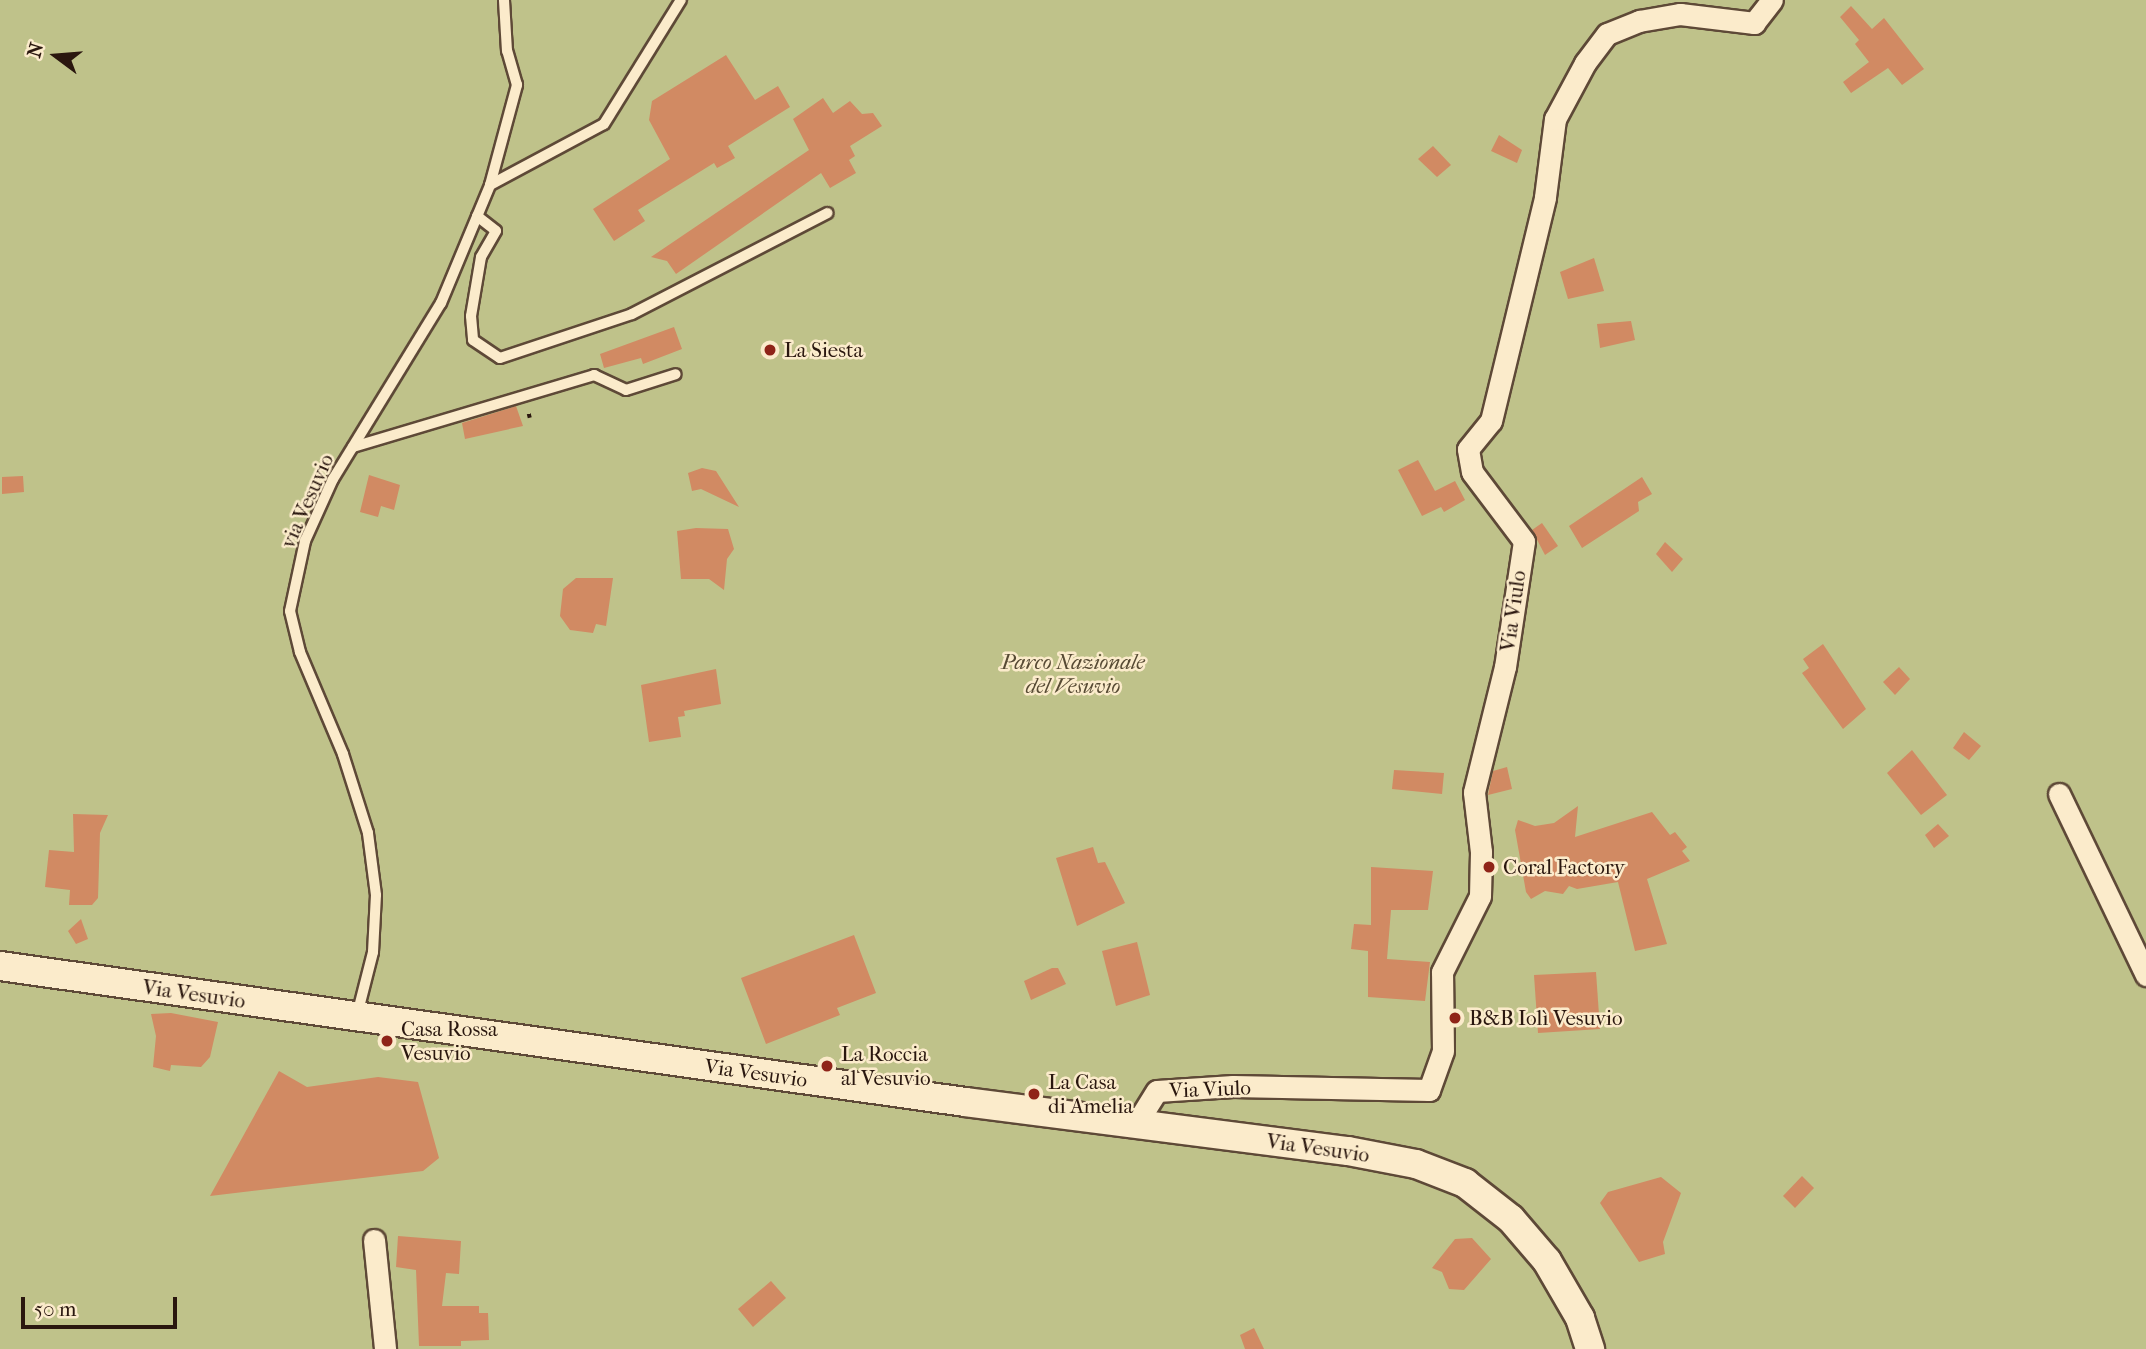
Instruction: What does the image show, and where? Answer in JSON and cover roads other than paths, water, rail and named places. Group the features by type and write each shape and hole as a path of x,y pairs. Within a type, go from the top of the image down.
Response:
{"street":[{"name":"Via Viulo","path":"1136,1124 1157,1091 1233,1086 1429,1090 1443,1051 1442,972 1480,896 1481,852 1474,792 1505,667 1524,541 1472,472 1468,449 1491,421 1545,197 1555,119 1585,63 1607,34 1639,21 1680,14 1754,23 1773,0"},
{"path":"2059,794 2146,975"},
{"name":"Via Vesuvio","path":"0,966 1136,1124 1348,1150 1416,1164 1465,1183 1511,1219 1547,1261 1580,1318 1590,1349"},
{"path":"374,1240 385,1349"}],"lane":[{"name":"via Vesuvio","path":"356,1017 373,952 376,895 368,833 343,754 300,653 290,611 305,541 353,447 441,303 490,185 517,85 507,51 505,0"},
{"path":"490,185 604,124 681,0"},
{"path":"477,216 496,231 481,257 471,316 473,340 500,358 632,314 828,213"},
{"path":"353,447 594,375 626,390 676,374"}],"place":[{"name":"La Siesta","path":"770,350"},
{"name":"Coral Factory","path":"1489,867"},
{"name":"B&B Iolì Vesuvio","path":"1455,1018"},
{"name":"Casa Rossa Vesuvio","path":"387,1041"},
{"name":"La Roccia al Vesuvio","path":"827,1066"},
{"name":"La Casa di Amelia","path":"1034,1094"}],"park label":[{"name":"Parco Nazionale del Vesuvio","path":"1073,674"}]}
